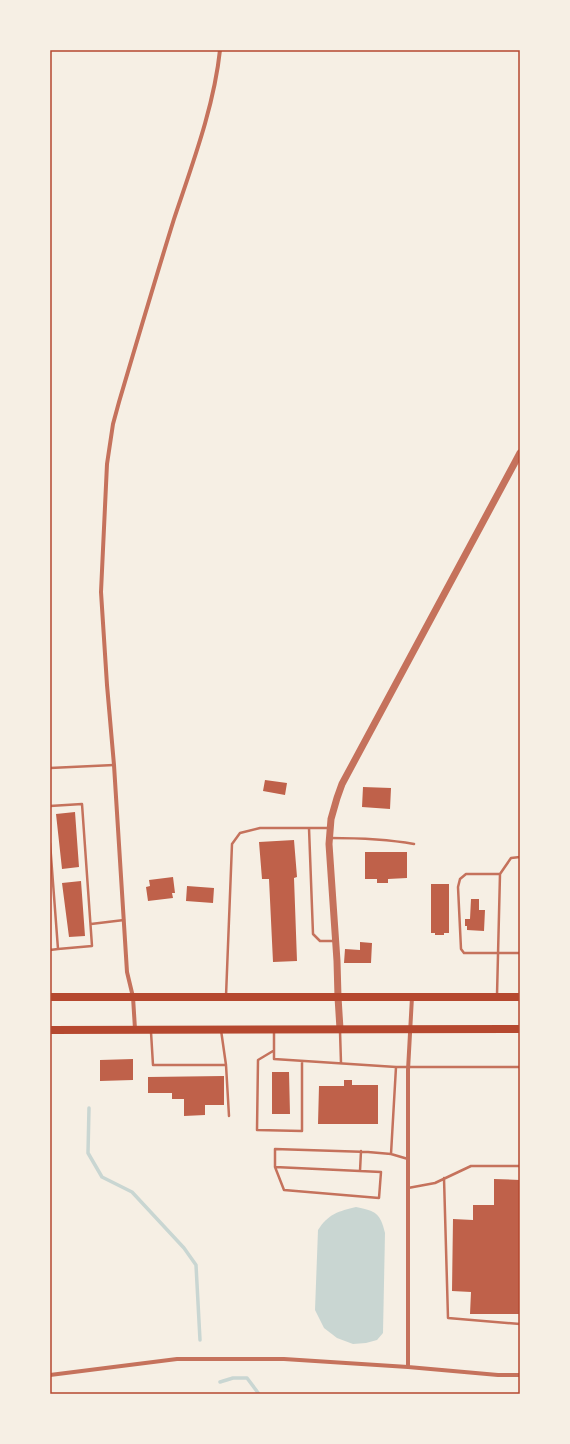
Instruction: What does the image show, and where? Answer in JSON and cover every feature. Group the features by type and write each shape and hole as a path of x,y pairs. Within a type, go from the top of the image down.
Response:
{"main road":[{"path":"50,997 520,997"},
{"path":"50,1030 520,1029"}],"street":[{"path":"135,1029 133,997 127,972 101,592 102,556 110,445 119,402 158,268 195,156 207,112 220,50"},
{"path":"340,1029 329,838 337,798 342,784 520,454"},
{"path":"408,1367 408,1067 412,997"},
{"path":"50,1375 189,1359 284,1360 408,1367 498,1375 520,1375"}],"lane":[{"path":"50,768 114,765"},
{"path":"50,806 82,804 92,946 50,950"},
{"path":"226,997 232,844 240,833 260,828 330,828"},
{"path":"310,828 314,934 320,941 336,941"},
{"path":"329,838 362,838 399,841 414,844"},
{"path":"50,843 58,949"},
{"path":"497,997 500,874 511,858 520,858"},
{"path":"500,874 466,874 460,879 458,887 461,949 464,953 520,953"},
{"path":"91,924 124,920"},
{"path":"151,1029 153,1066 226,1064"},
{"path":"221,1029 226,1064 230,1116"},
{"path":"274,1029 274,1059 396,1067 520,1067"},
{"path":"340,1029 341,1063"},
{"path":"274,1051 258,1060 257,1130 302,1131 302,1061"},
{"path":"391,1154 396,1067"},
{"path":"275,1167 381,1172 380,1198 284,1190 275,1167 275,1149 361,1151 391,1154 408,1159"},
{"path":"360,1171 361,1151"},
{"path":"408,1188 435,1183 471,1166 520,1166"},
{"path":"444,1178 448,1318 520,1324"}],"shaded area":[{"path":"356,1207 376,1214 381,1221 385,1233 383,1333 377,1340 353,1344 337,1338 324,1328 315,1310 318,1230 326,1220 334,1214"}],"building":[{"path":"265,780 287,783 285,795 263,791"},
{"path":"363,787 391,788 390,809 362,807"},
{"path":"75,812 79,867 62,869 56,814"},
{"path":"294,840 297,877 294,878 297,961 273,962 269,879 262,879 259,842"},
{"path":"365,852 407,852 407,878 388,879 388,883 377,883 377,879 365,879"},
{"path":"173,877 175,893 172,893 173,898 148,901 146,887 150,886 149,880"},
{"path":"81,881 85,936 69,937 62,883"},
{"path":"431,884 449,884 449,933 444,933 444,935 435,935 435,933 431,933"},
{"path":"187,886 214,888 213,903 186,901"},
{"path":"471,899 479,899 479,910 485,910 484,931 467,930 467,926 465,926 465,919 470,919"},
{"path":"360,942 372,943 371,963 344,963 345,949 360,950"},
{"path":"133,1059 133,1080 100,1081 100,1060"},
{"path":"272,1072 289,1072 290,1114 272,1114"},
{"path":"224,1076 224,1105 205,1105 205,1115 184,1116 184,1099 172,1099 172,1093 148,1093 148,1077"},
{"path":"344,1080 352,1080 352,1085 378,1085 378,1124 318,1124 319,1086 344,1086"},
{"path":"494,1179 520,1180 520,1314 470,1314 471,1292 452,1291 453,1219 473,1220 473,1205 494,1205"}],"waterway":[{"path":"89,1108 88,1153 102,1177 132,1192 184,1248 196,1265 200,1340"},
{"path":"220,1382 233,1378 247,1378 259,1394"}]}
